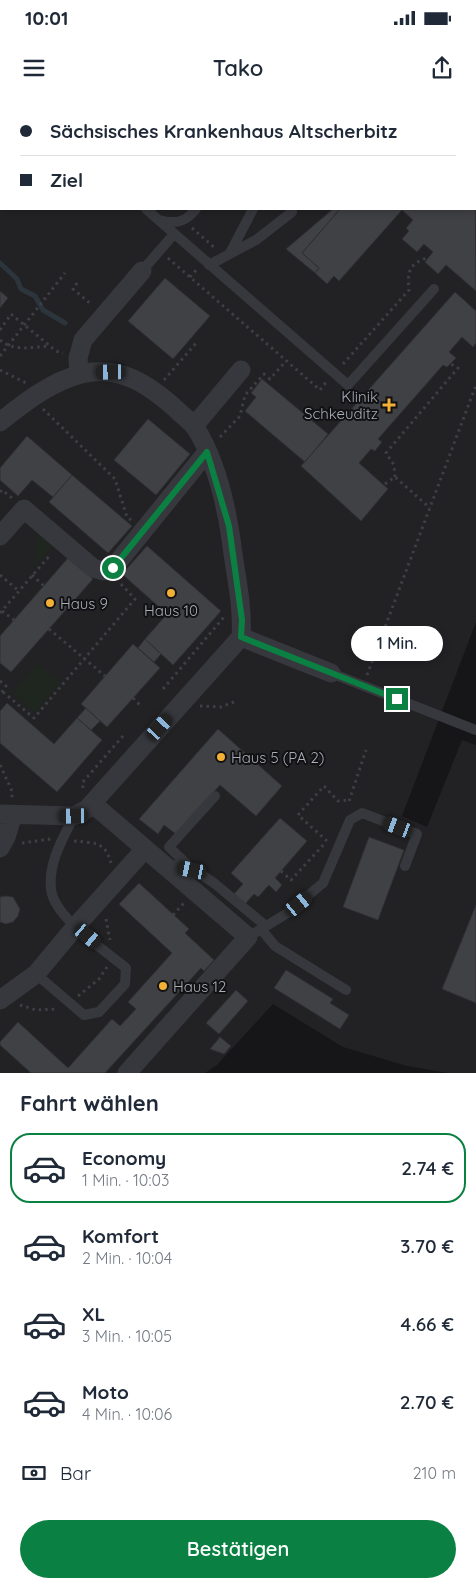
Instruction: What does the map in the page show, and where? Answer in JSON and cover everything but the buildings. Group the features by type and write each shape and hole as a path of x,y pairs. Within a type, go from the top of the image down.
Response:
{"street":[{"path":"80,374 78,358 82,340 142,271"},
{"path":"194,426 241,370"},
{"path":"0,422 37,394 80,374 111,372 132,376 156,390 194,426 207,452 229,526 241,607 241,637 93,804 74,816 6,814 6,837 9,847"},
{"path":"2,530 24,509 93,568 104,571 113,568 207,452"},
{"path":"241,637 331,673"},
{"path":"93,804 144,850 258,931 127,1073"},
{"path":"0,1000 36,974 144,850"}],"lane":[{"path":"147,210 348,385 434,289"},
{"path":"158,220 172,223 184,221 195,210"},
{"path":"230,254 252,210"},
{"path":"210,264 256,240 292,212"},
{"path":"142,271 174,234"},
{"path":"331,673 476,730"},
{"path":"215,796 169,847 192,870 214,883 258,931 275,946 346,990"},
{"path":"258,931 286,914 323,883 353,817 362,813 417,834 405,866"},
{"path":"36,974 84,1015 99,1012 125,984 126,968 58,909 51,889 54,860 74,816"},
{"path":"160,862 192,870"}],"path":[{"path":"0,356 65,273"},
{"path":"0,330 11,314 50,346 17,348 7,346 0,340"},
{"path":"156,390 196,342"},
{"path":"207,452 240,416 245,395 264,374 270,380 286,361"},
{"path":"430,508 395,477 394,465 386,453 458,368 451,364"},
{"path":"0,370 37,394 115,479 127,517 144,529"},
{"path":"363,686 476,386"},
{"path":"385,484 395,477"},
{"path":"14,620 1,612 61,542"},
{"path":"0,681 6,686 1,694 34,718 136,599 116,578 113,568"},
{"path":"0,575 19,591"},
{"path":"32,576 44,586"},
{"path":"163,689 227,613 241,607"},
{"path":"49,629 105,676"},
{"path":"133,698 141,706"},
{"path":"187,698 206,708 221,707 236,701"},
{"path":"281,871 291,880 344,822 353,817 349,800 366,750"},
{"path":"0,765 12,791 6,814"},
{"path":"327,841 298,815 324,786 338,801 349,800"},
{"path":"9,847 32,841 62,839 99,844 108,852 112,867 105,913 112,956 107,968 99,979"}],"shaded area":[{"path":"0,210 476,210 476,622 402,816 427,827 462,740 476,745 476,1073 448,1073 407,1066 343,1047 273,1004 217,1065 205,1073 0,1073"},
{"path":"39,529 55,543 33,569"},
{"path":"38,664 60,683 35,713 12,694"}],"waterway":[{"path":"0,263 17,279 21,289 35,296 43,310 65,323"}],"place":[{"name":"Klinik Schkeuditz","path":"389,405"},
{"name":"Haus 10","path":"171,593"},
{"name":"Haus 9","path":"50,603"},
{"name":"Haus 5 (PA 2)","path":"221,757"},
{"name":"Haus 12","path":"163,986"}],"route":[{"path":"113,568 207,452 229,526 242,620 241,637 397,699"}]}
